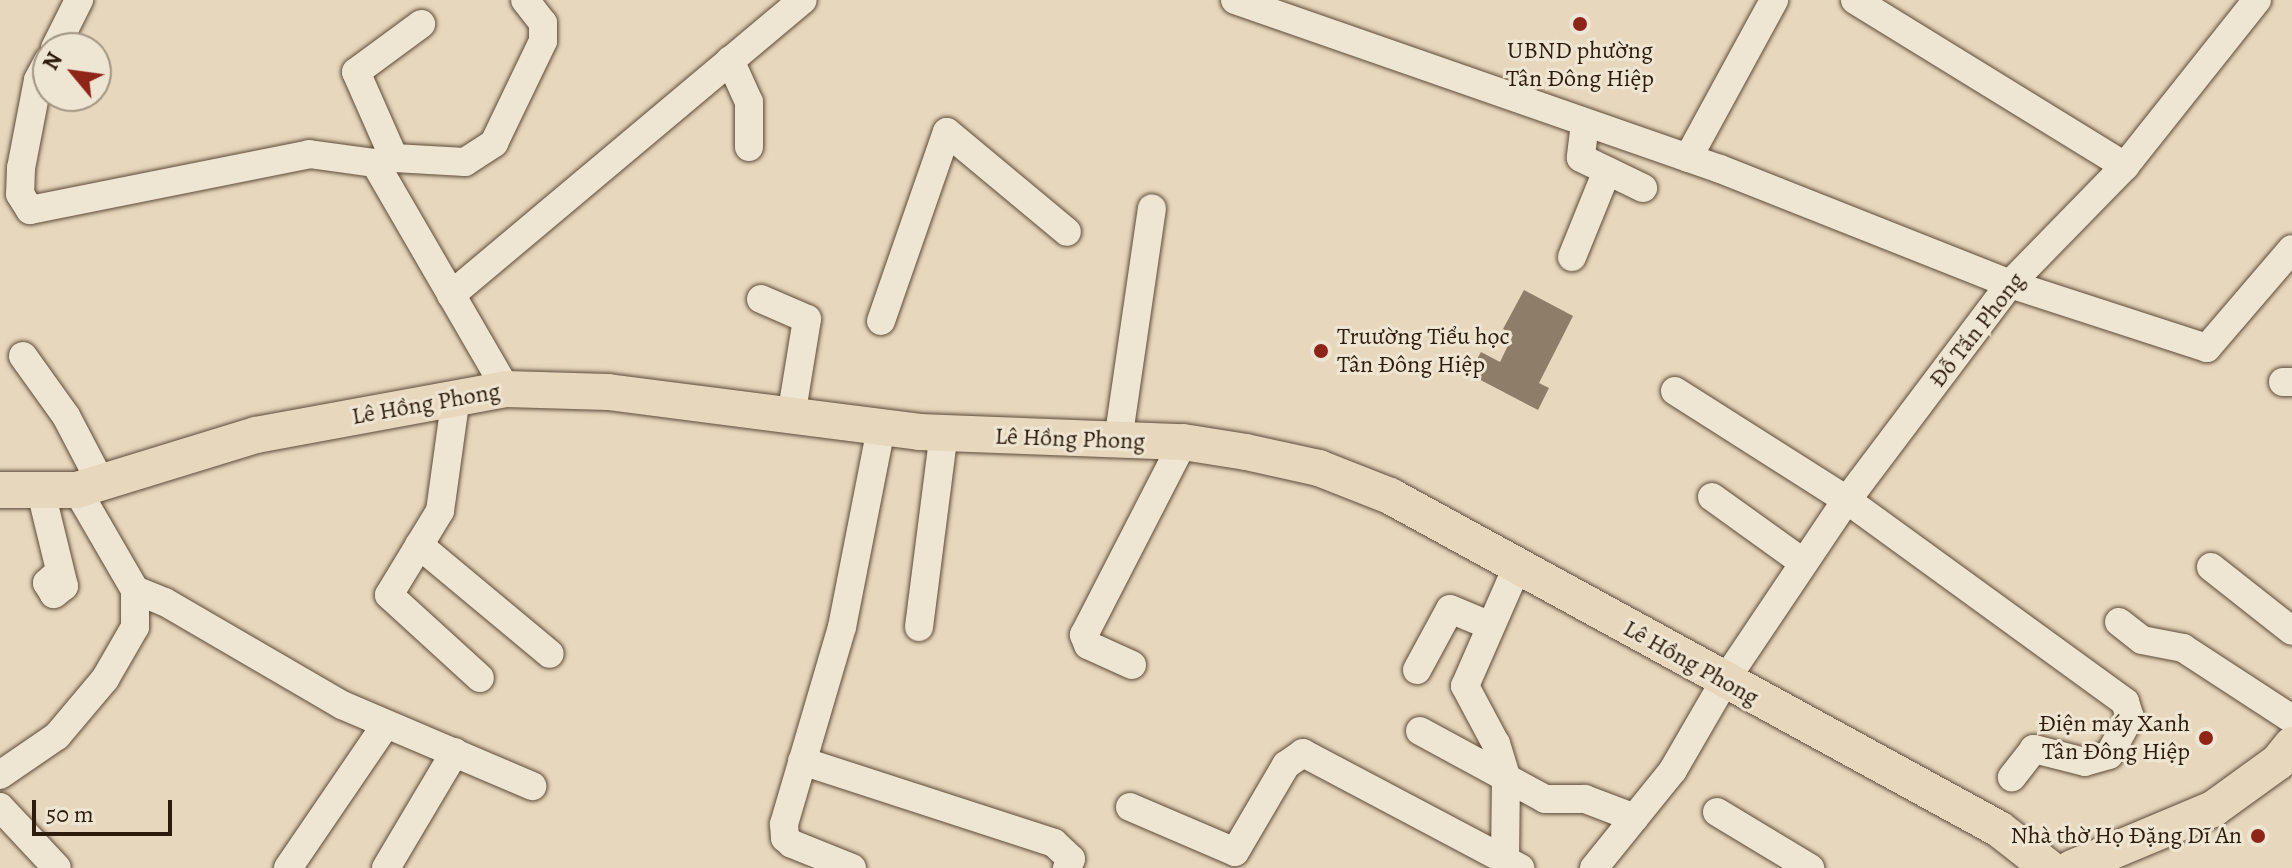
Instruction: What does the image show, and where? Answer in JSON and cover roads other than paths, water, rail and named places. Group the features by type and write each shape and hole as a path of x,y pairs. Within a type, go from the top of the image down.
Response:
{"main road":[{"name":"Lê Hồng Phong","path":"0,490 41,492 89,486 256,435 506,389 608,392 881,428 944,433 1183,442 1275,457 1351,480 1390,496 1724,682 1999,829 2049,868"},
{"path":"2072,868 2213,809 2287,758"}],"street":[{"path":"63,32 79,0"},
{"path":"32,111 21,168 20,194 30,210 309,154 385,161 465,162 494,143 543,41 543,23 525,0"},
{"path":"451,295 802,0"},
{"path":"1235,0 1688,158 2010,284 2207,348 2292,249"},
{"path":"1688,158 1774,0"},
{"path":"1855,0 2125,166"},
{"name":"Đỗ Tấn Phong","path":"1594,868 1673,770 1724,682 1847,500 2010,284 2125,166 2257,0"},
{"path":"421,24 356,72 385,161 451,295 506,389"},
{"path":"730,60 749,102 749,147"},
{"path":"1585,123 1579,154 1643,188"},
{"path":"881,321 947,132 1067,232"},
{"path":"1572,257 1607,171"},
{"path":"1118,441 1152,208"},
{"path":"761,299 807,319 791,417"},
{"path":"0,775 57,736 105,679 135,627 135,590 89,486 66,416 23,356"},
{"path":"1675,391 1847,500 2125,702 2130,717 2109,755 2085,762 2034,749 2012,777"},
{"path":"456,396 440,511 389,595 480,678"},
{"path":"852,868 785,838 802,761 842,627 881,428"},
{"path":"919,627 944,433"},
{"path":"1132,665 1088,645 1084,635 1183,442"},
{"path":"41,492 58,573"},
{"path":"1712,497 1804,563"},
{"path":"419,545 550,654"},
{"path":"1512,864 1506,776 1487,722 1466,695 1517,567"},
{"path":"2211,567 2292,631"},
{"path":"135,590 165,602 385,726 532,786"},
{"path":"1417,670 1450,609 1491,626"},
{"path":"2119,622 2142,640 2183,648 2292,719"},
{"path":"288,868 385,726"},
{"path":"1420,731 1545,799 1585,799 1635,818"},
{"path":"386,868 455,752"},
{"path":"1130,807 1235,852 1286,765 1303,753 1512,864"},
{"path":"802,761 1054,843 1071,859 1067,868"},
{"path":"0,807 57,868"},
{"path":"1717,812 1810,868"}],"place":[{"name":"UBND phường Tân Đông Hiệp","path":"1580,24"},
{"name":"Truường Tiểu học Tân Đông Hiệp","path":"1321,351"},
{"name":"Điện máy Xanh Tân Đông Hiệp","path":"2206,738"},
{"name":"Nhà thờ Họ Đặng Dĩ An","path":"2258,836"}]}
